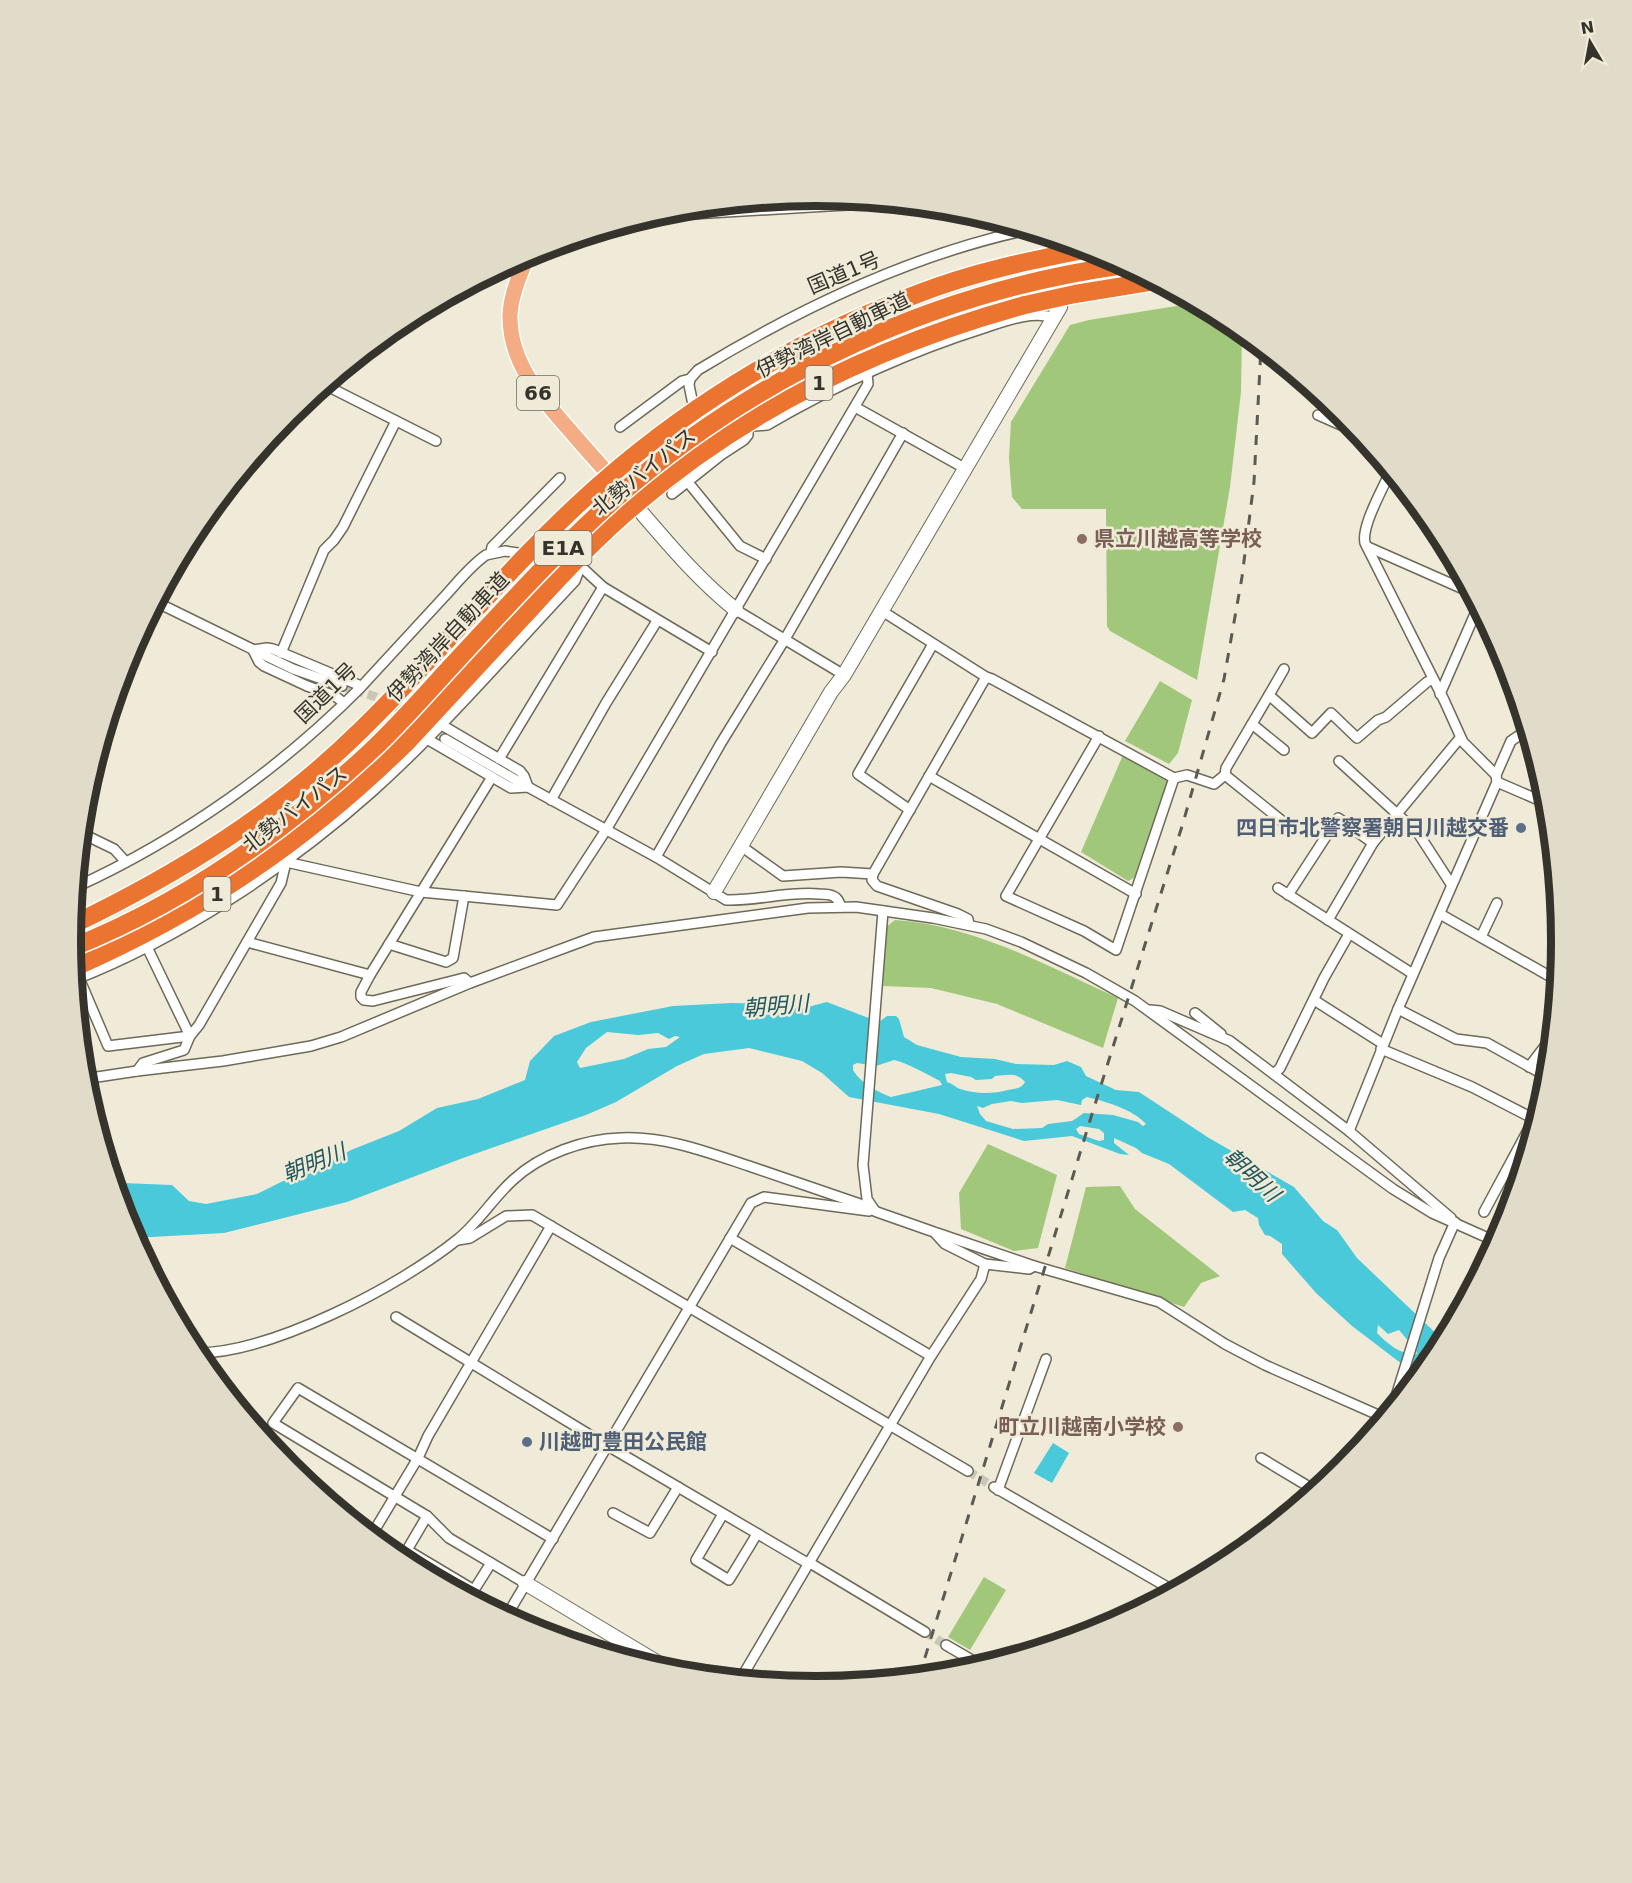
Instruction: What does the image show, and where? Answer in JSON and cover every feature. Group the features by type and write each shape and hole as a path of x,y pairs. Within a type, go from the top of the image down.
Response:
{"highway":[{"name":"伊勢湾岸自動車道","path":"82,920 190,863 269,809 313,774 404,688 513,570 589,495 652,441 704,405 756,371 811,341 874,311 922,292 982,273 1071,253"},
{"name":"伊勢湾岸自動車道","path":"81,943 161,906 200,883 273,832 325,791 371,750 580,532 642,477 714,423 767,390 823,360 876,335 932,313 1047,279 1110,268"},
{"name":"北勢バイパス","path":"82,971 238,881 314,826 410,740 635,505 703,452 746,431 782,402 881,354 935,332 1025,304 1143,283"}],"main road":[{"name":"66","path":"525,267 520,273 512,304 511,328 515,352 540,395 635,505"}],"street":[{"path":"733,212 823,206"},
{"name":"国道1号","path":"620,427 682,381 690,379 698,370 801,311 905,267 1012,234"},
{"path":"714,892 1058,312 1071,253"},
{"path":"746,431 767,425 867,373 954,337 998,323 1037,314 1058,312"},
{"path":"286,862 421,892 557,905 606,830 855,407 868,384 867,373"},
{"path":"690,379 690,392 703,452"},
{"path":"332,388 436,441"},
{"path":"855,407 966,469"},
{"path":"1318,415 1337,424"},
{"path":"281,653 324,550 343,527 396,421"},
{"path":"672,494 746,431 755,426 767,425"},
{"path":"656,857 903,433"},
{"name":"国道1号","path":"84,883 126,862 194,821 254,781 288,753 361,686 480,559 491,552 492,547 560,478"},
{"path":"1387,479 1364,538 1368,547 1460,738 1496,778 1537,799"},
{"path":"687,481 740,546 766,559"},
{"path":"635,505 712,591 736,610 844,675"},
{"path":"1368,547 1460,588"},
{"path":"491,552 505,551 581,559 603,587 712,652"},
{"path":"82,972 147,947 247,888 286,862 374,790 427,739 575,581 581,559"},
{"path":"499,759 603,587"},
{"path":"163,605 310,676 342,686"},
{"path":"882,611 986,677 1174,778 1187,775 1214,784 1225,775 1226,768 1284,669"},
{"path":"1440,694 1474,615"},
{"path":"551,800 606,703 657,621"},
{"path":"910,810 858,774 933,644"},
{"path":"253,650 267,648 361,686"},
{"path":"253,650 259,662 264,666 335,696 344,703"},
{"path":"969,925 968,919 958,914 877,886 872,880 873,874 986,677"},
{"path":"1269,695 1312,733 1330,713 1357,738 1433,679"},
{"path":"440,724 520,771 528,787"},
{"path":"1252,724 1284,750"},
{"path":"1349,1131 1511,741 1521,734"},
{"path":"1099,736 1006,896 1084,931 1116,950 1174,778"},
{"path":"1328,920 1374,843 1460,738"},
{"path":"427,739 511,788 528,787"},
{"path":"445,739 656,857 726,900 787,893 832,895 839,900 841,907"},
{"path":"1339,761 1418,833 1451,884"},
{"path":"1225,775 1287,825"},
{"path":"929,776 1136,894"},
{"path":"470,983 464,978 373,1000 364,1000 361,997 361,992 370,975 492,777"},
{"path":"1288,895 1338,818 1374,843"},
{"path":"89,837 114,849 126,862"},
{"path":"741,846 783,876 841,872 873,874"},
{"path":"137,1071 143,1063 184,1050 190,1036 199,1025 281,883 286,862"},
{"path":"1278,888 1413,974"},
{"path":"389,944 446,962 453,958 464,896"},
{"path":"1481,937 1497,903"},
{"path":"94,1078 223,1061 311,1046 341,1037 470,983 594,938 808,908 841,907 883,911 969,925 999,933 1054,957 1115,988 1393,1189 1432,1213 1488,1238"},
{"path":"877,1212 867,1199 864,1188 864,1142 883,911"},
{"path":"1440,914 1550,976"},
{"path":"1274,1074 1280,1068 1349,933"},
{"path":"247,942 370,975"},
{"path":"147,947 190,1036"},
{"path":"83,993 108,1046 190,1036"},
{"path":"1314,1000 1382,1047 1472,1087 1530,1117"},
{"path":"1398,1009 1455,1039 1487,1042 1539,1072"},
{"path":"1148,1010 1160,1011 1230,1041"},
{"path":"1195,1013 1349,1131 1455,1222"},
{"path":"1528,1066 1543,1048"},
{"path":"1484,1212 1525,1136"},
{"path":"206,1351 239,1347 276,1337 355,1304 396,1281 457,1240 513,1180 534,1163 569,1148 618,1138 648,1137 683,1145 860,1204 877,1212 1034,1266 1159,1302 1225,1344 1265,1365 1378,1415"},
{"path":"511,1610 751,1203 764,1197 877,1212"},
{"path":"457,1240 470,1238 506,1216 532,1215 968,1471"},
{"path":"1397,1391 1439,1258 1455,1222"},
{"path":"375,1530 551,1226"},
{"path":"934,1232 945,1244 984,1264 1029,1269 1034,1266"},
{"path":"730,1238 931,1356"},
{"path":"744,1673 931,1356 981,1279 984,1264"},
{"path":"396,1317 608,1446 925,1632"},
{"path":"1046,1359 996,1488 1167,1587"},
{"path":"553,1539 298,1388 273,1423 427,1516 449,1539 646,1656"},
{"path":"1261,1458 1309,1487"},
{"path":"613,1513 650,1533 678,1487"},
{"path":"723,1514 696,1560 729,1580 757,1534"},
{"path":"427,1516 407,1550 474,1590 491,1563"},
{"path":"946,1646 970,1659"}],"green space":[{"path":"1184,305 1242,343 1241,392 1230,487 1197,680 1110,631 1107,626 1106,509 1022,509 1012,497 1009,458 1011,422 1070,325"},
{"path":"1160,681 1192,700 1178,753 1169,764 1125,741"},
{"path":"1123,755 1166,779 1167,782 1134,878 1128,881 1081,852"},
{"path":"895,920 924,923 981,938 1118,998 1103,1048 997,1004 931,988 883,986 886,927"},
{"path":"988,1144 1057,1175 1038,1248 1014,1251 961,1229 959,1193"},
{"path":"1120,1186 1135,1209 1220,1276 1201,1283 1184,1307 1065,1268 1086,1187"},
{"path":"984,1577 1006,1590 970,1650 948,1637"}],"water":[{"name":"朝明川","path":"827,1002 879,1022 887,1016 896,1016 904,1037 917,1045 961,1057 995,1059 1016,1064 1054,1065 1067,1061 1081,1067 1086,1076 1116,1090 1139,1092 1209,1138 1294,1187 1323,1221 1337,1230 1357,1258 1437,1334 1412,1371 1352,1326 1316,1293 1282,1254 1282,1244 1265,1235 1258,1218 1245,1210 1233,1212 1169,1164 1114,1138 1114,1143 1129,1155 1120,1154 1072,1136 1024,1141 939,1114 849,1097 822,1073 802,1061 749,1048 704,1054 677,1066 616,1102 586,1115 347,1202 224,1233 144,1237 122,1182 172,1185 189,1201 206,1204 257,1194 305,1170 321,1166 351,1150 399,1131 437,1108 478,1099 525,1080 530,1061 554,1036 591,1022 673,1006 731,1003 775,1004 800,1009","holes":["607,1032 638,1035 658,1033 669,1039 675,1036 680,1037 666,1047 648,1049 624,1059 580,1068 577,1062 586,1048","894,1060 940,1081 942,1085 891,1097 865,1083 853,1070 853,1065 857,1063 876,1066","951,1073 976,1080 1012,1075 1025,1082 1018,1088 996,1092 972,1092 947,1082 945,1074","1087,1097 1119,1107 1134,1114 1146,1124 1143,1126 1138,1122 1113,1115 1084,1113 1072,1121 1048,1124 1042,1128 1013,1129 986,1121 977,1106 983,1108 1011,1101 1022,1103 1057,1100 1081,1105 1082,1100","1080,1126 1099,1129 1104,1133 1104,1140 1099,1141 1079,1134 1076,1129","1378,1325 1388,1334 1399,1330 1417,1354 1400,1351 1377,1333"]},
{"path":"1053,1443 1069,1453 1052,1483 1034,1473"}],"tunnel":[{"path":"342,686 376,697 408,714"},
{"path":"968,1471 994,1487"},
{"path":"925,1632 946,1645"}],"railway":[{"path":"922,1668 1183,823 1224,679 1242,577 1254,482 1261,356"}],"place":[{"name":"県立川越高等学校","path":"1082,539"},
{"name":"四日市北警察署朝日川越交番","path":"1521,828"},
{"name":"町立川越南小学校","path":"1178,1427"},
{"name":"川越町豊田公民館","path":"527,1442"}]}
